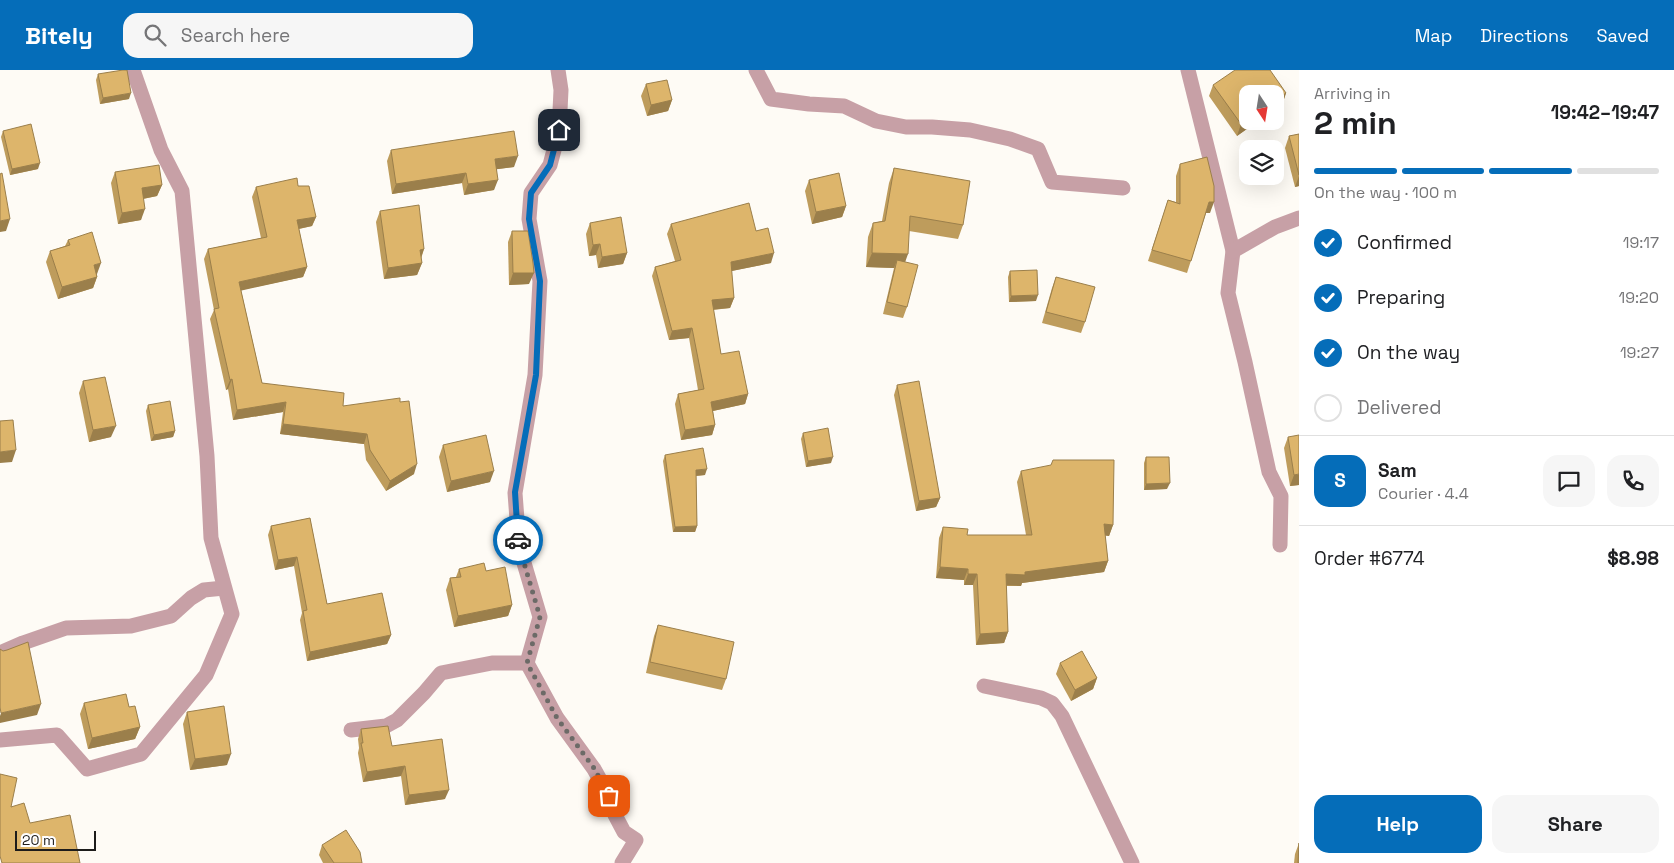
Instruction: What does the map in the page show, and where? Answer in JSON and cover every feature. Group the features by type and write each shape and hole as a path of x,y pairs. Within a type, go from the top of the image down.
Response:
{"street":[{"path":"0,740 57,736 87,769 141,754 206,675 232,614 211,538 207,456 182,191 161,150 133,70"},
{"path":"558,70 561,90 559,130 550,165 531,193 529,219 540,281 536,365 515,492 519,546 540,617 527,663 557,718 594,768 609,796 615,815 624,832 636,840 622,863"},
{"path":"756,70 771,99 844,106 876,121 906,127 970,130 1010,139 1038,149 1052,182 1123,188"},
{"path":"1188,70 1233,251 1228,293 1269,472 1281,496 1280,545"},
{"path":"1233,251 1275,227 1299,218"},
{"path":"0,653 66,628 131,626 171,616 191,598 204,590 224,588"},
{"path":"351,730 386,726 397,720 441,673 492,663 527,663"},
{"path":"984,686 1041,698 1052,703 1062,716 1132,863"}],"building":[{"path":"127,70 131,93 103,98 98,74"},
{"path":"1235,70 1270,70 1280,85 1239,85 1239,121 1213,85"},
{"path":"667,80 672,100 651,105 646,84"},
{"path":"31,124 40,163 12,169 3,131"},
{"path":"514,131 518,156 495,159 498,180 468,184 466,173 396,184 391,150"},
{"path":"1299,134 1299,175 1289,136"},
{"path":"1207,157 1214,186 1214,202 1209,202 1191,261 1152,250 1168,200 1180,204 1180,164"},
{"path":"159,165 162,185 142,188 145,209 122,213 115,172"},
{"path":"894,168 970,181 963,225 910,216 908,254 872,253 873,223 885,221"},
{"path":"2,173 10,219 0,221 0,174"},
{"path":"839,173 846,206 816,212 809,180"},
{"path":"297,178 298,186 309,186 316,217 297,220 307,267 239,282 262,383 344,393 343,406 400,398 400,402 409,401 417,464 390,481 370,450 367,434 283,424 286,402 237,410 232,379 230,380 214,309 219,308 208,249 267,237 256,187"},
{"path":"749,203 756,231 768,228 774,253 731,262 734,298 712,300 721,354 739,351 748,394 711,402 715,425 685,430 678,394 704,389 692,328 672,331 655,267 681,260 671,224"},
{"path":"419,205 424,249 420,250 422,263 388,268 380,211"},
{"path":"621,217 627,253 602,257 600,244 593,245 590,223"},
{"path":"512,231 528,231 534,273 513,273"},
{"path":"92,232 101,263 94,265 97,277 62,287 50,251 70,245 68,240"},
{"path":"897,260 918,265 907,307 887,302"},
{"path":"1037,270 1038,295 1011,296 1010,271"},
{"path":"1056,277 1095,287 1085,322 1046,312"},
{"path":"105,377 116,426 93,430 83,381"},
{"path":"919,381 940,498 919,501 897,385"},
{"path":"170,401 175,431 154,435 148,405"},
{"path":"13,420 16,450 0,452 0,421"},
{"path":"828,428 833,457 808,461 803,433"},
{"path":"486,435 494,471 451,481 443,445"},
{"path":"1299,435 1299,474 1294,475 1288,437"},
{"path":"703,448 707,469 696,470 697,526 675,527 665,455"},
{"path":"1146,457 1169,457 1170,483 1146,484"},
{"path":"1053,460 1114,460 1113,525 1104,524 1108,561 1025,572 1025,575 1006,574 1008,632 980,634 977,574 968,574 968,569 940,567 943,527 968,529 967,535 1032,535 1021,471 1051,465"},
{"path":"310,518 327,604 382,593 391,635 310,652 303,611 307,610 297,557 278,560 271,526"},
{"path":"484,563 486,571 505,567 512,605 458,616 450,578 461,577 459,569"},
{"path":"658,625 734,642 726,679 650,662"},
{"path":"28,642 41,704 1,713 0,649 3,651 7,650"},
{"path":"1082,651 1097,678 1075,690 1060,663"},
{"path":"126,694 129,707 135,706 140,727 92,738 84,703"},
{"path":"224,706 231,754 195,759 187,712"},
{"path":"388,726 392,746 442,739 449,790 409,795 405,766 367,772 361,743 363,743 361,729"},
{"path":"0,774 17,778 11,807 24,803 30,823 70,815 80,863 2,863 0,856"},
{"path":"346,830 360,852 362,863 334,863 322,845"}],"way so far":[{"path":"518,540 540,617 527,663 557,718 594,768 609,796"}],"route":[{"path":"518,540 515,492 536,375 540,281 529,219 531,193 550,165 559,130"}]}
